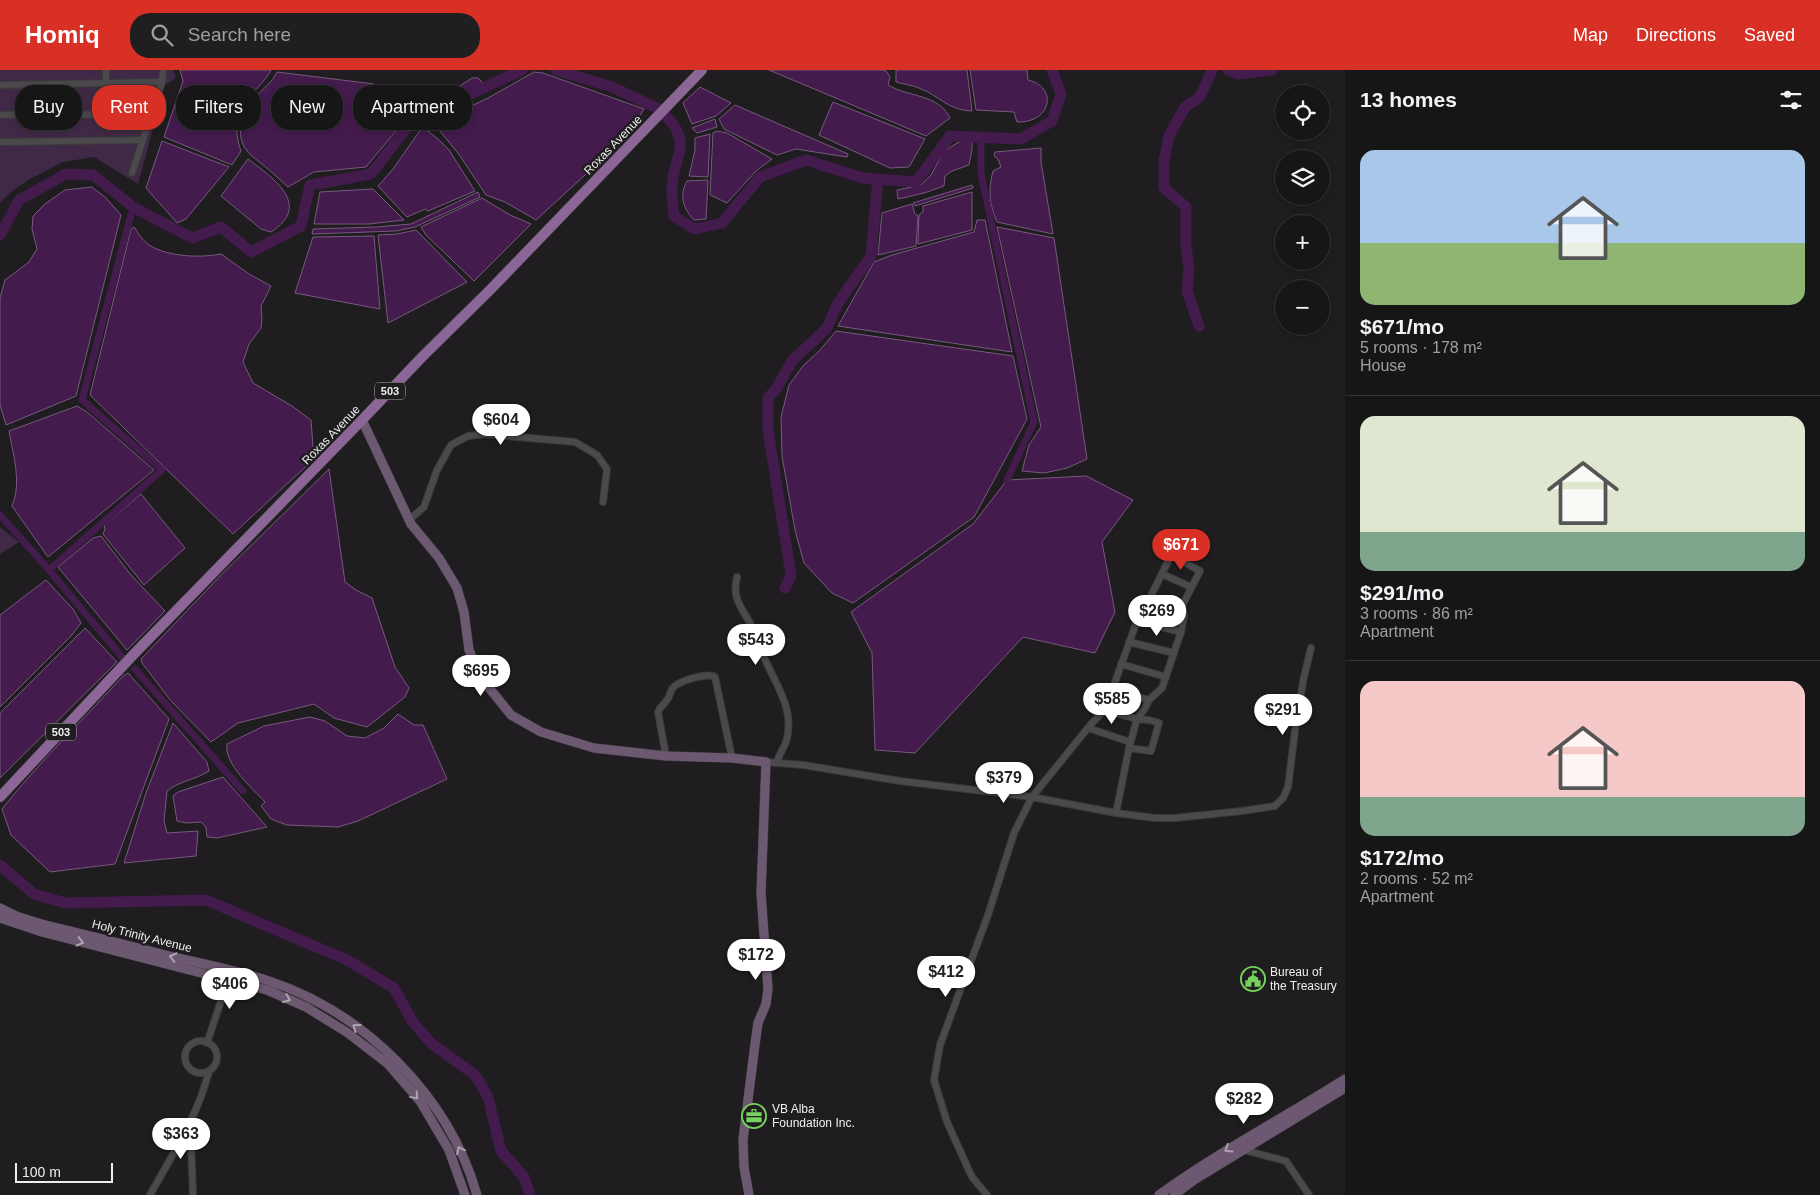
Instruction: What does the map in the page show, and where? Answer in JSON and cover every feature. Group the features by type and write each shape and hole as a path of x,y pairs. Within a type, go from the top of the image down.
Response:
{"main road":[{"name":"Roxas Avenue","path":"0,796 134,654 422,356 490,290 702,70"},
{"path":"362,420 409,520 449,572 462,601 469,650 474,662 482,679 511,716 541,732 594,748 666,756 732,758 771,762 761,893 768,990 756,1037 743,1140 744,1167 750,1195"},
{"name":"Holy Trinity Avenue","path":"0,908 16,916 44,925 230,976 306,1007 348,1032 388,1064 420,1101 449,1150 465,1195"},
{"name":"Holy Trinity Avenue","path":"0,918 42,932 230,976 269,981 312,1000 354,1025 394,1057 429,1097 453,1138 472,1176 478,1195"},
{"path":"1160,1195 1228,1150 1345,1079"},
{"path":"1174,1195 1194,1180 1345,1088"}],"street":[{"path":"106,70 106,83"},
{"path":"161,85 163,70"},
{"path":"0,85 162,82"},
{"path":"0,115 92,114"},
{"path":"132,173 146,130"},
{"path":"0,142 143,140"},
{"path":"409,520 424,507 437,470 451,445 468,436 484,434 575,442 598,454 607,470 603,502"},
{"path":"987,1195 972,1177 947,1122 934,1080 940,1045 988,915 1014,833 1032,797 1105,710 1142,607 1150,598 1171,555 1200,570 1182,606 1184,616 1181,632 1162,688 1149,700 1137,719 1129,745 1116,813"},
{"path":"1162,574 1191,587"},
{"path":"737,577 735,596 752,628 762,655 786,704 787,733 785,742 771,762 803,765 900,782 1032,797 1116,813 1155,818 1175,818 1275,806 1283,798 1288,787 1296,722 1311,648"},
{"path":"1150,598 1182,606"},
{"path":"1138,621 1181,632"},
{"path":"1129,642 1174,653"},
{"path":"1121,664 1166,677"},
{"path":"666,756 658,712 660,708 668,699 671,689 686,681 708,674 715,677 732,758"},
{"path":"1113,690 1149,700"},
{"path":"1088,728 1129,745 1151,751 1159,723 1105,710"},
{"path":"207,1043 230,976"},
{"path":"150,1195 189,1124 205,1090 209,1071 216,1063 217,1055 212,1046 207,1043 196,1042 190,1045 186,1050 185,1061 192,1071 198,1073 209,1071"},
{"path":"189,1124 192,1143 193,1195"},
{"path":"1244,1150 1286,1161 1309,1195"}],"shaded area":[{"path":"0,70 173,70 176,78 165,85 92,85 92,130 153,130 138,184 94,157 63,162 30,179 11,192 0,203"},
{"path":"180,70 271,70 260,85 182,85 183,81"},
{"path":"769,70 883,70 890,77 888,85 931,100 945,110 950,118 926,136"},
{"path":"896,70 967,70 972,111 956,108 919,88 896,82"},
{"path":"970,70 1027,70 1028,80 1038,84 1044,90 1047,97 1044,111 1038,117 1029,121 1017,122 1014,112 976,110"},
{"path":"277,72 374,84 353,85 353,130 397,130 366,167 314,172 288,187 248,153 242,142 241,130 261,130 261,92"},
{"path":"534,72 543,73 644,109 639,117 585,175 536,220 505,202 486,195 458,153 439,130 472,130 472,106"},
{"path":"472,78 478,78 483,83 472,88 472,85 461,85"},
{"path":"700,87 731,103 716,116 692,124 683,103"},
{"path":"176,102 176,130 237,130 241,151 232,165 164,137"},
{"path":"833,102 925,139 909,167 890,168 819,135"},
{"path":"735,105 848,154 847,157 796,149 777,155 724,129 719,119"},
{"path":"715,119 717,127 697,133 692,128"},
{"path":"427,130 449,150 475,191 428,211 425,209 407,217 378,186 393,169 419,132"},
{"path":"717,131 727,133 772,159 756,171 727,203 710,195 713,133"},
{"path":"710,134 708,177 689,176 695,150 695,138"},
{"path":"972,140 969,165 952,171 945,176 944,186 898,199 897,190 921,185 931,175 944,151 959,142"},
{"path":"162,141 229,167 186,219 177,223 146,188"},
{"path":"1041,148 1041,162 1053,234 997,222 991,203 990,185 993,171 1001,167 998,159 994,156 995,152"},
{"path":"248,159 277,183 289,202 289,212 283,222 271,232 261,229 221,196"},
{"path":"708,180 706,219 694,220 683,202 683,191 687,181"},
{"path":"972,185 973,188 915,206 913,203"},
{"path":"92,187 106,198 121,215 76,396 6,425 0,405 0,298 5,280 29,262 37,249 32,229 33,216 45,204 65,190"},
{"path":"373,189 404,220 369,224 314,224 320,192"},
{"path":"478,192 480,197 415,227 396,231 312,234 313,229 411,224"},
{"path":"972,192 972,230 918,244 919,215 923,212 923,206"},
{"path":"482,198 510,215 531,224 474,281 426,235 421,227"},
{"path":"912,204 915,214 918,216 916,246 878,255 882,213"},
{"path":"977,220 985,220 1012,352 838,326 874,262 892,255 974,232"},
{"path":"134,227 149,245 157,249 184,256 221,254 249,274 271,286 261,306 261,328 249,344 243,362 253,383 292,406 311,420 314,459 233,534 90,395 131,229"},
{"path":"997,227 1054,238 1087,459 1067,468 1044,473 1022,471 1029,445 1041,427"},
{"path":"416,230 467,282 388,323 378,235"},
{"path":"374,236 380,309 295,293 313,237"},
{"path":"836,331 1013,356 1027,419 974,517 853,603 832,593 804,563 795,530 782,456 781,417 789,385 803,366"},
{"path":"77,406 87,412 154,470 48,557 12,506 15,497 16,478 9,431"},
{"path":"329,469 345,582 372,598 395,667 409,688 405,697 367,727 334,718 314,704 238,723 211,742 171,701 142,663 141,659 222,574"},
{"path":"1086,476 1133,500 1102,542 1115,612 1095,653 1023,637 915,753 875,750 872,653 851,612 973,524 1007,480"},
{"path":"141,494 185,548 144,585 103,534 104,525"},
{"path":"0,527 19,542 0,554"},
{"path":"101,536 131,575 165,611 127,650 58,567 93,538"},
{"path":"46,580 73,609 81,623 71,636 0,707 0,615"},
{"path":"85,628 117,662 0,778 0,713"},
{"path":"128,673 169,719 115,864 50,872 11,835 2,809 46,758 123,676"},
{"path":"398,714 414,725 423,725 447,779 358,821 338,827 287,825 271,819 261,806 265,802 246,783 234,767 227,752 227,744 264,726 310,717 325,721 347,736 365,738 384,728"},
{"path":"173,723 207,762 209,771 167,791 164,821 167,833 198,831 196,856 124,863 146,793"},
{"path":"223,777 267,827 217,838 207,837 206,827 201,822 186,823 177,821 173,796 178,792"}],"waterway":[{"path":"0,235 19,200 66,174 93,175 133,207 192,238 221,227 251,252 301,226 310,185 371,174 411,122 522,70"},
{"path":"556,70 612,87 659,109"},
{"path":"665,115 674,125 680,142 672,188 674,216 695,229 722,223 760,177 806,160 863,178 916,182 950,136 1021,139 1052,121 1061,94 1052,70"},
{"path":"1199,326 1187,291 1189,269 1186,245 1186,207 1164,188 1164,160 1169,136 1185,107 1200,97 1212,70"},
{"path":"1228,70 1237,74 1272,70"},
{"path":"981,137 981,174 1034,422 1007,480"},
{"path":"785,588 791,575 768,430 768,398 776,389 792,361 827,328 838,303 871,256 878,179"},
{"path":"49,570 162,470 82,400 133,207"},
{"path":"0,515 122,657"},
{"path":"135,669 243,791"},
{"path":"0,865 34,894 65,903 206,900 347,960 394,988 412,1021 431,1043 475,1075 488,1097 501,1151 524,1177 530,1195"}],"place":[{"name":"Bureau of the Treasury","path":"1253,979"},
{"name":"VB Alba Foundation Inc.","path":"754,1116"}]}
